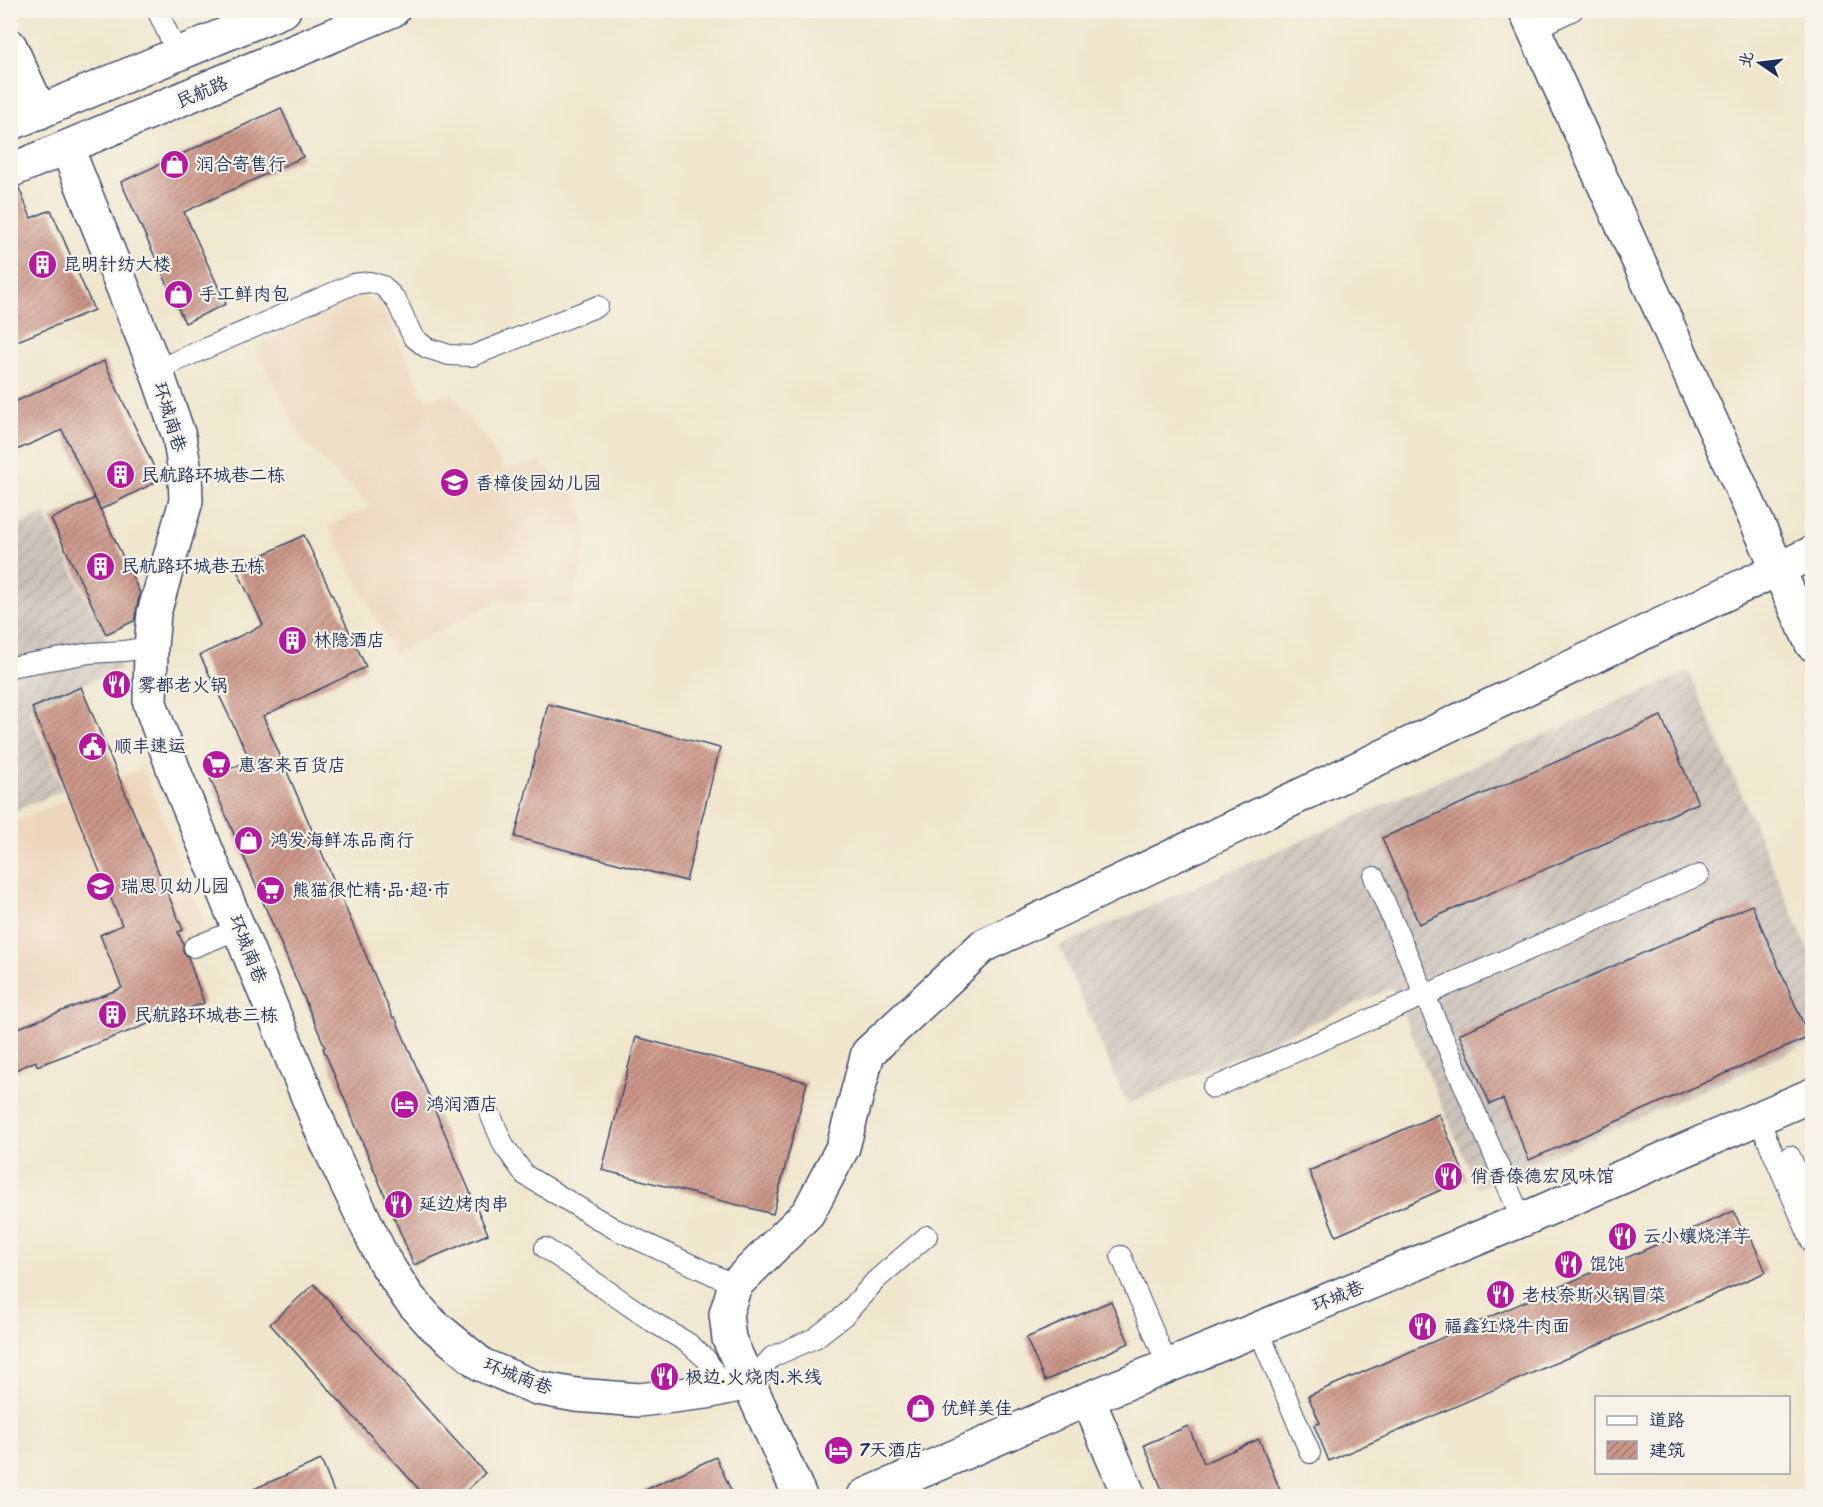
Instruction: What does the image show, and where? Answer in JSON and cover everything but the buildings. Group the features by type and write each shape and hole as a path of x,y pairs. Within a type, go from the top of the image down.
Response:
{"street":[{"path":"10,124 284,10"},
{"name":"民航路","path":"10,171 393,10"},
{"path":"1529,20 1812,644"},
{"path":"10,46 40,112"},
{"name":"环城南巷","path":"67,148 156,370 179,436 185,471 186,501 154,614 150,703 174,771 324,1136 383,1259 408,1297 432,1324 482,1365 537,1388 576,1395 639,1400 736,1385"},
{"path":"800,1497 736,1385 726,1314 735,1285 808,1213 843,1147 868,1053 983,946 1812,553"},
{"name":"环城巷","path":"864,1497 1168,1366 1522,1220 1812,1095"},
{"path":"1088,1400 1129,1497"}],"lane":[{"path":"157,10 178,55"},
{"path":"1529,20 1573,10"},
{"path":"156,370 353,284 370,282 383,286 396,300 413,337 428,348 449,355 472,356 598,306"},
{"path":"10,667 90,652 151,647"},
{"path":"1213,1088 1699,875"},
{"path":"1374,877 1522,1220"},
{"path":"194,947 239,929"},
{"path":"491,1116 504,1146 525,1175 613,1228 735,1285"},
{"path":"1764,1116 1812,1207"},
{"path":"1764,1116 1812,1243"},
{"path":"545,1248 687,1343 736,1385 772,1358 815,1338 846,1314 876,1280 927,1236"},
{"path":"1120,1256 1168,1366"},
{"path":"1258,1329 1310,1453"}],"shaded area":[{"name":"香樟俊园幼儿园","path":"356,295 379,301 426,400 452,393 505,469 540,462 577,497 588,536 572,606 543,605 501,599 394,653 328,526 370,507 302,440 256,346"},
{"path":"45,514 121,669 28,708 63,790 11,813 10,530"},
{"path":"1689,672 1812,959 1812,1042 1477,1188 1392,988 1127,1104 1059,946"},
{"name":"瑞思贝幼儿园","path":"142,768 215,949 22,1026 37,1063 11,1075 11,823"}],"place":[{"name":"润合寄售行","path":"175,164"},
{"name":"昆明针纺大楼","path":"42,264"},
{"name":"手工鲜肉包","path":"178,294"},
{"name":"民航路环城巷二栋","path":"120,475"},
{"name":"香樟俊园幼儿园","path":"454,483"},
{"name":"民航路环城巷五栋","path":"100,566"},
{"name":"林隐酒店","path":"292,640"},
{"name":"雾都老火锅","path":"117,685"},
{"name":"顺丰速运","path":"93,746"},
{"name":"惠客来百货店","path":"217,765"},
{"name":"鸿发海鲜冻品商行","path":"249,840"},
{"name":"瑞思贝幼儿园","path":"100,886"},
{"name":"熊猫很忙精·品·超·市","path":"271,890"},
{"name":"民航路环城巷三栋","path":"113,1015"},
{"name":"鸿润酒店","path":"405,1104"},
{"name":"俏香傣德宏风味馆","path":"1449,1176"},
{"name":"延边烤肉串","path":"398,1204"},
{"name":"云小孃烧洋芋","path":"1622,1236"},
{"name":"馄饨","path":"1568,1264"},
{"name":"老枝奈斯火锅冒菜","path":"1501,1295"},
{"name":"福鑫红烧牛肉面","path":"1423,1326"},
{"name":"极边.火烧肉.米线","path":"664,1377"},
{"name":"优鲜美佳","path":"920,1408"},
{"name":"7天酒店","path":"838,1450"}]}
